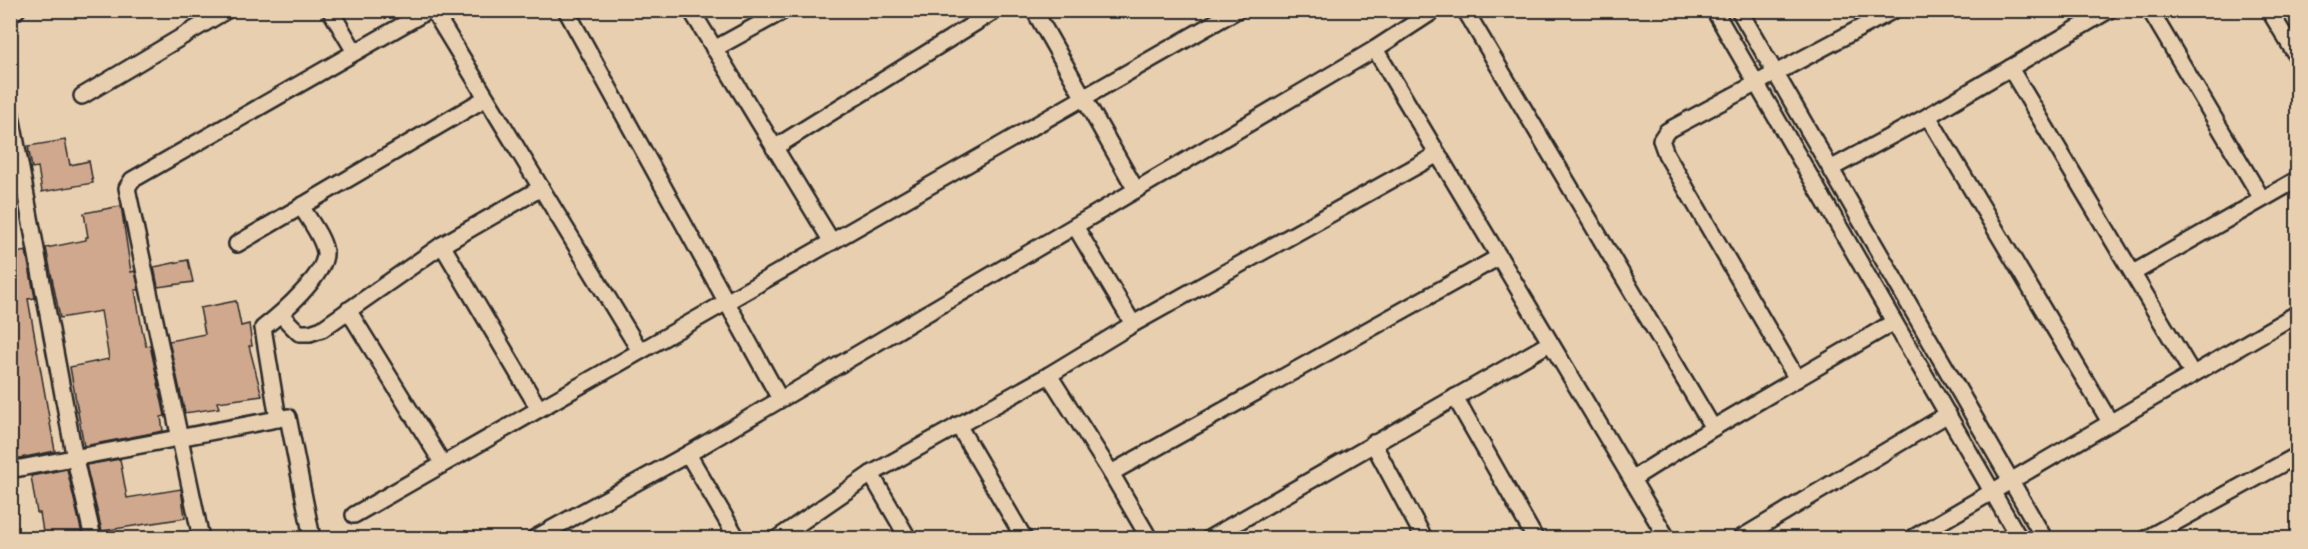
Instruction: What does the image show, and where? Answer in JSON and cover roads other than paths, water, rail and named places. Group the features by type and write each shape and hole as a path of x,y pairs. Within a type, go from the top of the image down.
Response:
{"street":[{"path":"10,15 17,10"},
{"path":"82,96 227,10"},
{"path":"330,10 355,52"},
{"path":"201,538 126,188 132,180 431,10 640,351"},
{"path":"566,10 780,399"},
{"path":"691,10 832,242"},
{"path":"714,49 784,10"},
{"path":"774,148 996,10"},
{"path":"1034,10 1136,190"},
{"path":"354,515 1237,10"},
{"path":"536,538 688,453 1075,226 1375,49 1435,10"},
{"path":"1465,10 1713,428"},
{"path":"1714,10 2019,538"},
{"path":"1739,10 2044,538"},
{"path":"1832,168 1928,117 2109,10"},
{"path":"2150,10 2262,199"},
{"path":"2269,10 2298,58"},
{"path":"1797,379 1666,154 1661,140 1667,131 1891,11"},
{"path":"1375,49 1667,538"},
{"path":"2010,68 2192,374"},
{"path":"237,244 486,98"},
{"path":"10,110 75,459 93,538"},
{"path":"1928,117 2110,422"},
{"path":"782,538 871,474 1049,375 1133,324 1438,154"},
{"path":"2133,273 2298,179"},
{"path":"281,315 299,333 310,333 322,329 442,245 541,188"},
{"path":"278,419 263,328 281,315 322,267 326,256 324,244 301,206"},
{"path":"1075,226 1133,324"},
{"path":"442,245 539,409"},
{"path":"1112,473 1499,257"},
{"path":"348,310 443,464"},
{"path":"1913,538 2011,483 2110,422 2298,313"},
{"path":"1632,479 1713,428 1894,322"},
{"path":"1210,538 1550,343"},
{"path":"1049,375 1112,473 1149,538"},
{"path":"1455,397 1535,538"},
{"path":"1741,538 1948,414"},
{"path":"10,470 288,417 312,538"},
{"path":"958,425 1024,538"},
{"path":"1373,443 1424,538"},
{"path":"688,453 737,538"},
{"path":"2147,538 2298,455"},
{"path":"871,474 908,538"}]}
